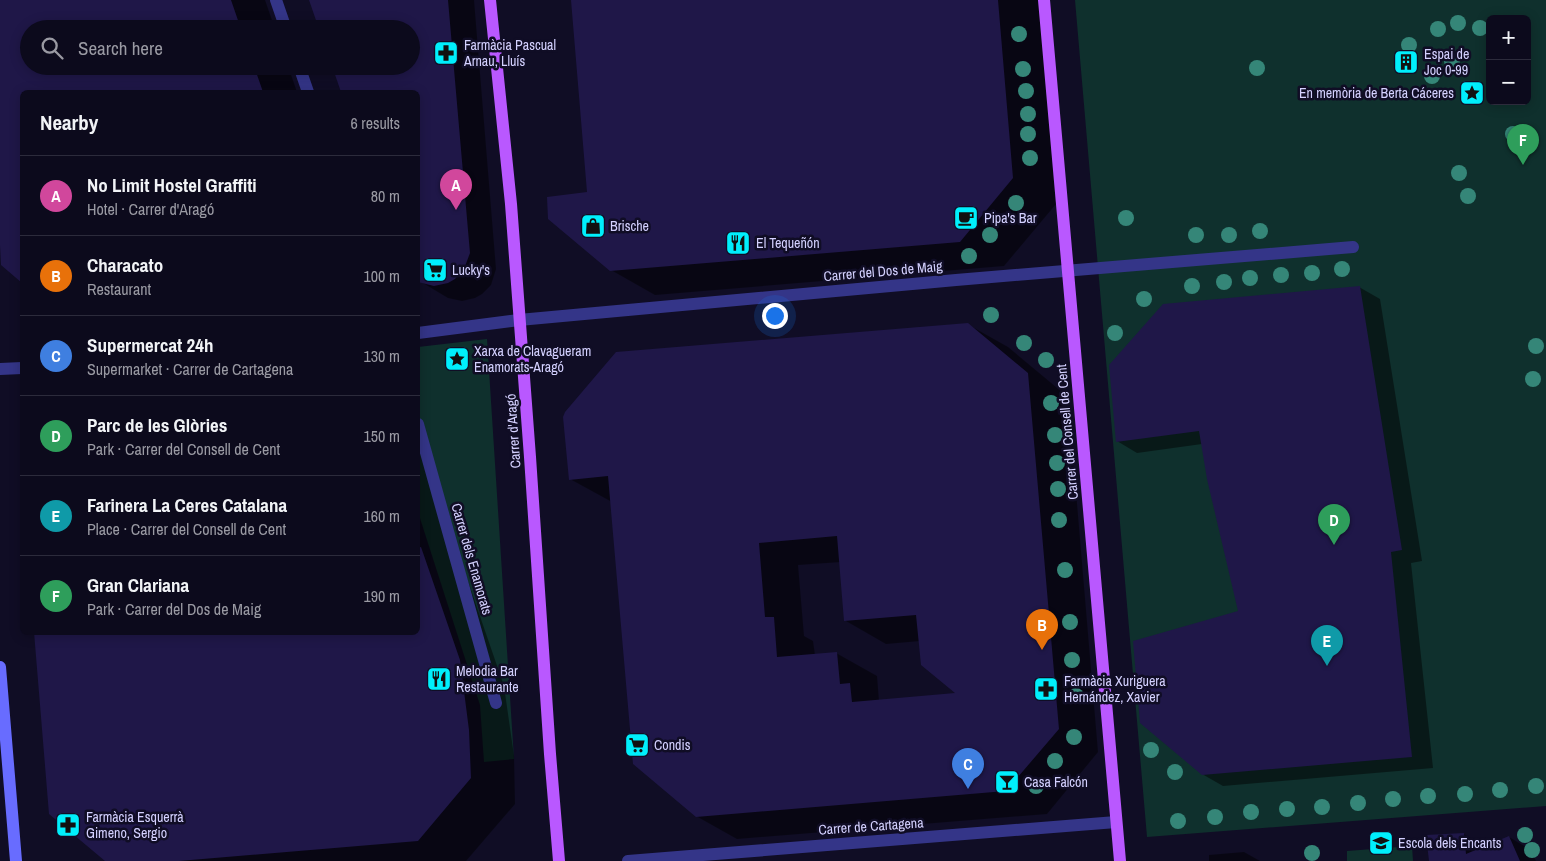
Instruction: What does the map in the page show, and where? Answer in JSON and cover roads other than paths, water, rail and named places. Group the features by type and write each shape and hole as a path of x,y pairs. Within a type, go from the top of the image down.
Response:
{"main road":[{"name":"Carrer d'Aragó","path":"490,0 511,204 559,861"},
{"name":"Carrer del Consell de Cent","path":"1044,0 1120,861"},
{"path":"0,667 16,861"}],"street":[{"path":"276,0 283,20"},
{"path":"302,75 307,90"},
{"name":"Carrer del Dos de Maig","path":"420,333 519,320 1068,270 1353,247"},
{"path":"0,370 20,368"},
{"name":"Carrer dels Enamorats","path":"420,431 496,703"},
{"name":"Carrer de Cartagena","path":"628,861 1116,822"}],"place":[{"name":"Farmàcia Pascual Arnau, Lluís","path":"446,53"},
{"name":"Espai de Joc 0-99","path":"1406,62"},
{"name":"En memòria de Berta Cáceres","path":"1472,93"},
{"name":"Gran Clariana","path":"1523,165"},
{"name":"No Limit Hostel Graffiti","path":"456,210"},
{"name":"Pipa's Bar","path":"966,218"},
{"name":"Brische","path":"593,226"},
{"name":"El Tequeñón","path":"738,243"},
{"name":"Lucky's","path":"435,270"},
{"name":"Xarxa de Clavagueram Enamorats-Aragó","path":"457,359"},
{"name":"Parc de les Glòries","path":"1334,545"},
{"name":"Characato","path":"1042,650"},
{"name":"Farinera La Ceres Catalana","path":"1327,666"},
{"name":"Melodia Bar Restaurante","path":"439,679"},
{"name":"Farmàcia Xuriguera Hernández, Xavier","path":"1046,689"},
{"name":"Condis","path":"637,745"},
{"name":"Casa Falcón","path":"1007,782"},
{"name":"Supermercat 24h","path":"968,789"},
{"name":"Farmàcia Esquerrà Gimeno, Sergio","path":"68,825"},
{"name":"Escola dels Encants","path":"1381,843"}]}
